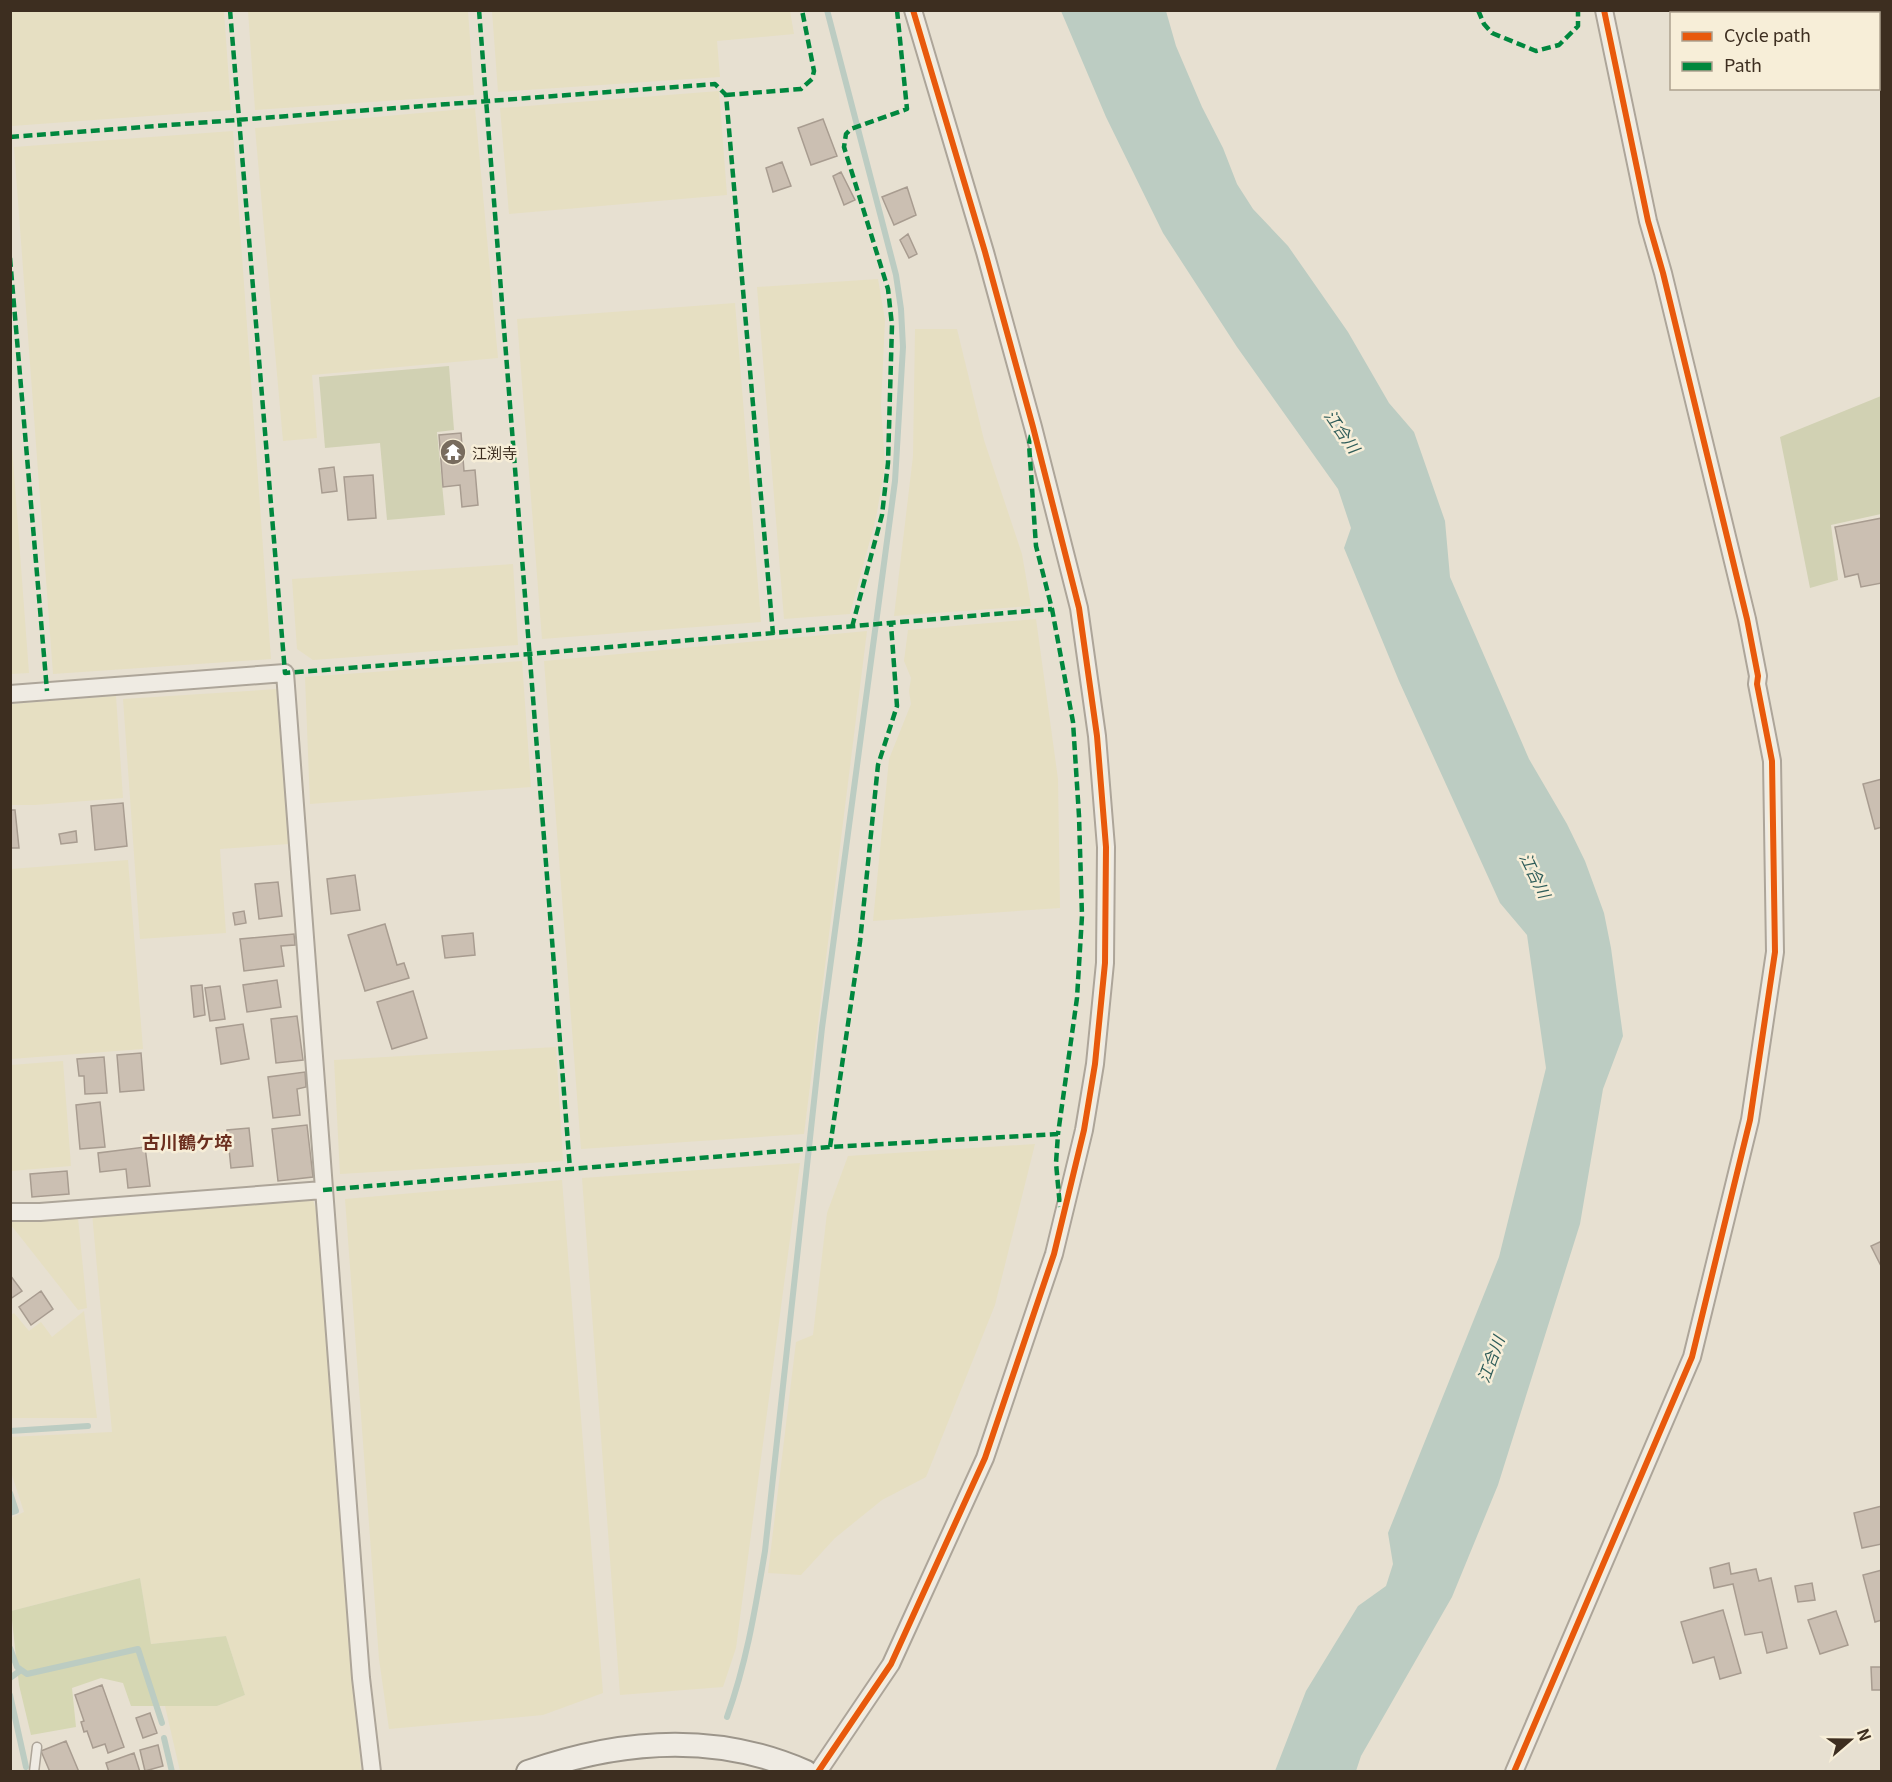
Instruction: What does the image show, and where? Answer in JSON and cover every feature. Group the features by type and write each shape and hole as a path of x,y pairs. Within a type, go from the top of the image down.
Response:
{"street":[{"path":"818,1772 891,1664 985,1458 1059,1234 1084,1130 1095,1064 1105,963 1106,847 1097,736 1079,608 985,252 912,10"},
{"path":"1514,1772 1692,1357 1750,1120 1774,952 1772,761 1757,684 1758,676 1747,620 1698,416 1648,221 1604,10"},
{"path":"10,694 285,673 323,1190 362,1678 372,1772"},
{"path":"10,1212 40,1212 323,1190"},
{"path":"528,1772 600,1750 647,1745 690,1745 725,1749 778,1761 806,1772"}],"lane":[{"path":"34,1772 37,1747"}],"shaded area":[{"path":"10,11 224,11 231,110 12,126"},
{"path":"248,11 468,11 474,95 255,110"},
{"path":"492,11 790,11 794,34 717,41 720,77 498,92"},
{"path":"719,91 727,195 509,214 500,108"},
{"path":"475,108 498,358 312,375 317,438 283,441 255,128"},
{"path":"233,131 271,659 53,674 14,147"},
{"path":"878,279 885,320 881,406 885,466 876,518 850,614 784,619 757,287"},
{"path":"735,303 761,622 542,639 517,319"},
{"path":"915,329 957,329 984,440 1022,554 1031,606 894,616 913,456"},
{"path":"10,420 29,673 11,674 10,674"},
{"path":"513,564 518,645 313,660 297,649 292,579"},
{"path":"1036,619 1058,779 1060,908 873,921 889,759 911,704 909,691 911,678 904,661 908,630"},
{"path":"867,631 804,1134 581,1149 544,661"},
{"path":"522,661 531,787 310,804 305,677"},
{"path":"278,689 289,844 220,849 226,933 140,939 123,699"},
{"path":"116,696 123,798 11,805 11,704"},
{"path":"128,860 143,1049 11,1059 11,869"},
{"path":"556,1047 563,1161 340,1174 334,1060"},
{"path":"63,1061 71,1166 11,1171 11,1065"},
{"path":"1035,1144 995,1305 926,1477 882,1500 835,1538 801,1575 768,1573 796,1342 813,1335 827,1213 848,1156"},
{"path":"800,1163 736,1648 723,1687 620,1695 582,1178"},
{"path":"562,1180 603,1693 543,1715 389,1729 379,1659 345,1199"},
{"path":"305,1196 313,1200 316,1210 361,1771 180,1771 165,1706 217,1706 245,1695 226,1636 151,1644 140,1578 11,1611 11,1518 24,1512 11,1472 10,1437 112,1432 92,1213"},
{"path":"78,1218 87,1308 78,1310 11,1225 11,1221"},
{"path":"84,1311 97,1418 11,1418 11,1315 14,1313 29,1331 41,1322 52,1337"}],"green space":[{"path":"449,366 454,430 437,432 445,515 387,520 380,443 325,448 319,377"},
{"path":"1881,396 1881,514 1831,525 1838,580 1810,588 1780,437"},
{"path":"140,1578 151,1644 226,1636 245,1695 217,1706 131,1706 123,1683 101,1678 72,1688 76,1727 31,1735 19,1685 11,1611"}],"water":[{"name":"江合川","path":"1061,11 1166,11 1176,46 1237,184 1253,209 1288,246 1348,332 1389,403 1414,432 1445,521 1450,577 1529,759 1567,824 1585,861 1604,913 1611,948 1623,1036 1603,1089 1580,1224 1498,1485 1452,1597 1361,1756 1356,1771 1275,1771 1306,1691 1358,1606 1386,1586 1393,1564 1388,1533 1499,1257 1546,1068 1527,935 1500,903 1399,681 1344,548 1351,528 1338,489 1237,347 1163,233 1106,117"}],"building":[{"path":"823,119 837,156 811,165 798,128"},
{"path":"782,162 791,186 773,192 766,168"},
{"path":"841,172 855,200 844,205 833,176"},
{"path":"907,187 916,215 894,225 882,197"},
{"path":"908,234 917,254 909,258 900,240"},
{"path":"461,433 464,471 475,470 478,505 462,507 460,485 443,487 439,435"},
{"path":"334,467 337,491 322,493 319,469"},
{"path":"373,475 376,518 348,520 344,477"},
{"path":"1882,518 1882,583 1861,587 1858,574 1845,577 1835,527"},
{"path":"1882,779 1882,827 1875,829 1863,784"},
{"path":"123,803 127,846 95,850 91,806"},
{"path":"10,810 15,810 19,848 10,848"},
{"path":"76,831 77,842 61,844 59,834"},
{"path":"355,875 360,910 331,914 327,879"},
{"path":"278,882 282,916 259,919 255,884"},
{"path":"244,911 246,923 235,925 233,913"},
{"path":"385,924 397,965 404,963 409,978 365,991 348,935"},
{"path":"473,933 475,955 445,958 442,936"},
{"path":"294,934 295,945 281,946 284,966 244,971 240,939"},
{"path":"277,980 281,1007 247,1012 243,985"},
{"path":"202,985 205,1015 194,1017 191,986"},
{"path":"220,986 225,1019 210,1021 205,988"},
{"path":"413,991 427,1038 392,1049 377,1002"},
{"path":"297,1016 303,1060 276,1063 271,1019"},
{"path":"243,1024 249,1059 221,1064 216,1028"},
{"path":"141,1053 144,1090 120,1092 117,1055"},
{"path":"104,1057 107,1093 85,1094 84,1076 79,1076 77,1059"},
{"path":"305,1072 306,1087 297,1089 300,1115 273,1118 268,1077"},
{"path":"100,1102 105,1147 80,1149 76,1105"},
{"path":"307,1125 313,1177 278,1181 272,1129"},
{"path":"249,1128 253,1166 231,1168 227,1130"},
{"path":"145,1147 150,1186 128,1188 126,1169 100,1172 98,1153"},
{"path":"67,1171 69,1194 32,1197 30,1174"},
{"path":"1882,1241 1882,1268 1871,1246"},
{"path":"10,1275 22,1291 10,1299"},
{"path":"41,1291 53,1309 31,1325 19,1307"},
{"path":"1882,1506 1882,1544 1862,1548 1854,1513"},
{"path":"1729,1563 1731,1574 1756,1569 1759,1581 1771,1578 1787,1648 1767,1653 1762,1632 1745,1635 1733,1584 1714,1588 1710,1568"},
{"path":"1882,1570 1882,1620 1875,1622 1863,1575"},
{"path":"1812,1583 1815,1600 1798,1602 1795,1586"},
{"path":"1723,1610 1741,1673 1720,1679 1714,1657 1693,1663 1681,1622"},
{"path":"1836,1611 1848,1645 1820,1654 1808,1620"},
{"path":"1871,1667 1882,1667 1882,1690 1872,1690"},
{"path":"102,1685 124,1747 108,1753 105,1744 93,1748 87,1731 84,1732 81,1722 84,1721 75,1695"},
{"path":"150,1713 157,1733 143,1738 136,1718"},
{"path":"66,1741 79,1772 50,1772 41,1751"},
{"path":"158,1745 163,1766 145,1771 140,1750"},
{"path":"134,1753 140,1772 109,1772 106,1763"}],"waterway":[{"path":"727,1717 745,1655 765,1551 822,1028 895,481 903,347 896,275 827,10"},
{"path":"10,1431 88,1426"},
{"path":"10,1493 16,1511 10,1513"},
{"path":"10,1648 17,1667 27,1674 138,1649 162,1723"},
{"path":"10,1678 21,1670"},
{"path":"10,1695 26,1767"},
{"path":"164,1738 172,1772"}],"marked path":[{"path":"230,10 285,673 1052,609"},
{"path":"479,10 570,1169"},
{"path":"726,95 801,89 812,79 814,71 802,10"},
{"path":"852,627 882,515 888,463 892,325 888,289 844,147 846,134 851,129 907,109 897,10"},
{"path":"1478,10 1484,24 1492,33 1536,51 1559,45 1578,26 1578,10"},
{"path":"10,137 715,84 726,95 773,634"},
{"path":"10,258 47,691"},
{"path":"1031,435 1029,444 1036,546 1052,609 1073,722 1079,816 1082,916 1077,998 1058,1134"},
{"path":"830,1147 860,942 878,765 897,706 891,624"},
{"path":"323,1190 830,1147 1058,1134 1056,1163 1060,1207"}],"cycle path":[{"path":"818,1772 891,1664 985,1458 1054,1254 1084,1130 1095,1064 1105,963 1106,847 1097,736 1079,608 985,252 913,10"},
{"path":"1514,1772 1692,1357 1750,1120 1775,952 1772,761 1757,684 1758,676 1747,619 1663,273 1648,221 1604,10"}],"place":[{"name":"江渕寺","path":"453,452"}],"district":[{"name":"古川鶴ケ埣","path":"187,1141"}]}
